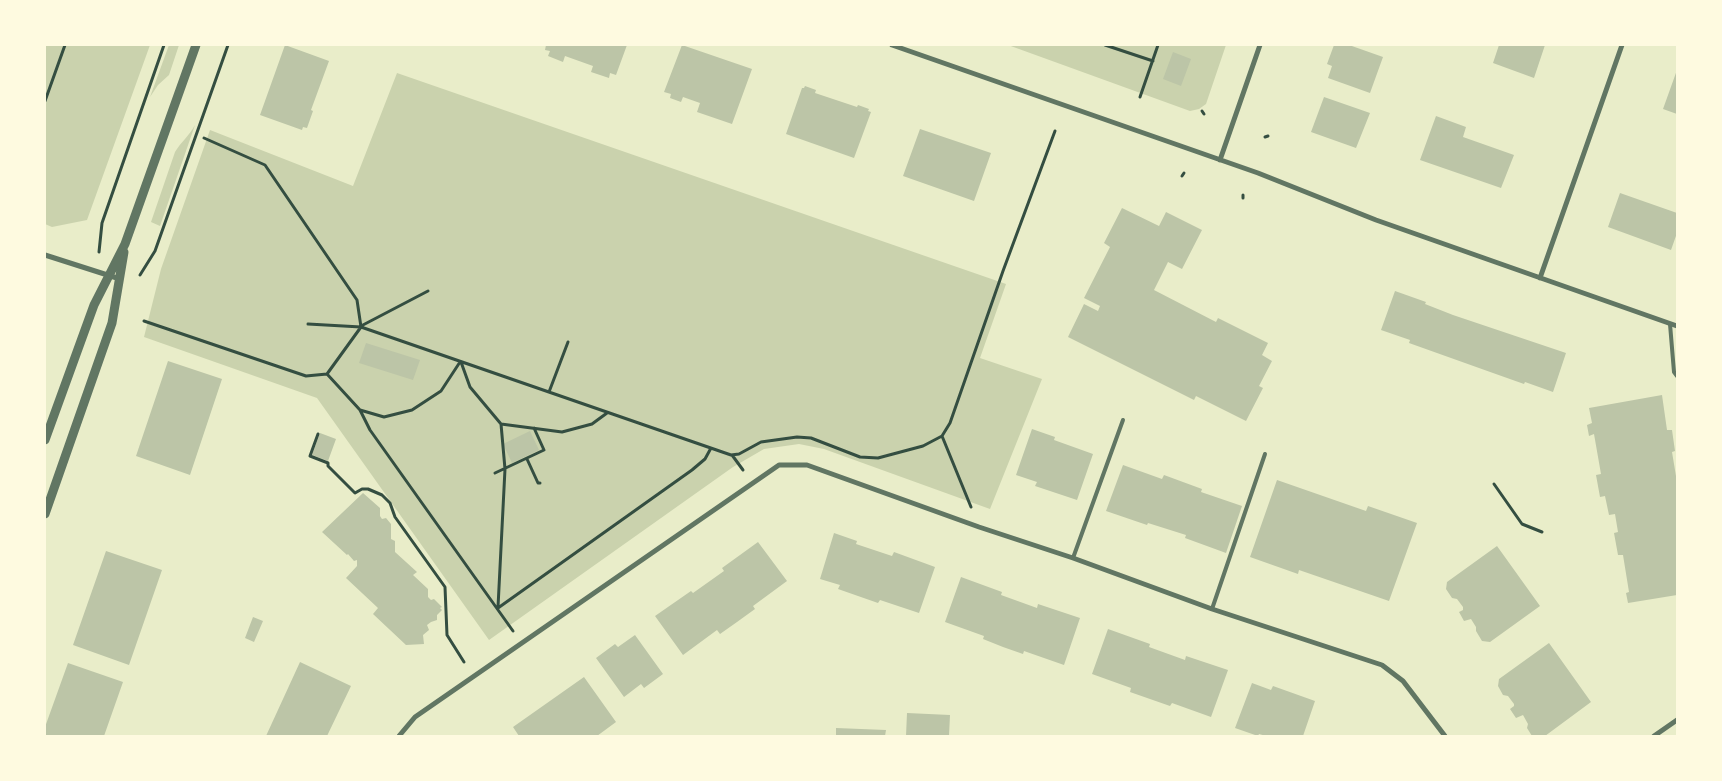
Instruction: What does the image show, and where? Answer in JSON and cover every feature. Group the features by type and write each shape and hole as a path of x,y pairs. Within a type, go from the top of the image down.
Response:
{"street":[{"path":"45,440 94,305 125,244 196,45"},
{"path":"892,45 911,48 1265,176 1376,220 1677,326"},
{"path":"1220,160 1260,45"},
{"path":"1540,278 1622,45"},
{"path":"45,514 112,323 125,244"},
{"path":"45,255 120,279"},
{"path":"399,736 415,717 472,676 778,465 807,464 1212,609 1382,665 1403,681 1445,736"},
{"path":"1654,736 1677,720"}],"lane":[{"path":"1670,324 1674,372 1677,376"},
{"path":"1072,558 1123,420"},
{"path":"1212,609 1265,454"}],"path":[{"path":"45,101 65,45"},
{"path":"102,223 164,45"},
{"path":"156,251 228,45"},
{"path":"1105,45 1152,61"},
{"path":"1140,97 1158,45"},
{"path":"308,324 361,327 731,454 739,454 761,442 797,436 811,438 860,458 878,458 923,446 942,436 950,423 1003,271 1055,131"},
{"path":"204,138 265,165 356,300 361,327"},
{"path":"144,321 306,376 327,374 361,327 428,291"},
{"path":"549,392 568,342"},
{"path":"360,410 384,417 412,410 441,391 460,361"},
{"path":"460,361 470,387 501,424 505,469 498,608"},
{"path":"327,374 360,410 370,430 521,642"},
{"path":"501,424 562,432 592,424 608,412"},
{"path":"495,473 544,450 534,428"},
{"path":"318,434 310,456 328,462 328,466 355,494 362,489 368,489 382,495 390,503 395,517 445,587 447,635 472,676"},
{"path":"942,436 979,527"},
{"path":"498,608 692,470 705,459 711,448"},
{"path":"527,459 538,483 540,483"},
{"path":"1494,484 1522,524 1542,532"}],"green space":[{"path":"45,45 150,45 87,220 52,227 45,224"},
{"path":"169,45 179,45 169,75 158,85 150,97"},
{"path":"1008,45 1226,45 1206,104 1199,109 1190,111"},
{"path":"397,73 1006,284 980,358 1042,379 990,509 824,449 799,444 764,449 733,467 489,640 317,398 144,337 161,269 210,130 353,186"},
{"path":"195,125 160,226 151,222 175,152"}],"building":[{"path":"285,45 329,61 311,110 313,111 307,128 303,127 302,130 260,115"},
{"path":"546,45 627,45 616,75 610,73 609,78 591,72 593,66 565,56 563,62 548,56 550,51 545,50"},
{"path":"682,45 752,69 732,124 697,112 700,103 683,97 681,102 670,98 671,94 664,92"},
{"path":"1334,45 1349,45 1383,57 1370,93 1328,78 1332,66 1327,64"},
{"path":"1499,45 1545,45 1534,78 1493,63"},
{"path":"1173,52 1191,59 1181,86 1163,79"},
{"path":"1677,70 1677,114 1663,109"},
{"path":"805,86 816,90 815,93 869,109 868,111 871,112 854,158 786,134 802,88"},
{"path":"1324,97 1370,113 1356,148 1311,132"},
{"path":"1436,116 1466,127 1463,137 1514,155 1501,188 1420,160"},
{"path":"920,129 991,153 974,201 903,176"},
{"path":"1620,193 1677,213 1677,233 1671,250 1608,227"},
{"path":"1122,208 1159,226 1166,212 1202,230 1182,269 1168,262 1154,290 1216,322 1218,318 1268,343 1262,355 1272,361 1259,386 1263,388 1246,421 1196,396 1194,400 1068,337 1084,304 1098,311 1100,306 1084,298 1110,247 1104,243"},
{"path":"1395,291 1426,302 1425,304 1453,315 1566,353 1553,392 1525,382 1524,384 1409,343 1410,340 1381,330"},
{"path":"366,343 420,360 413,380 359,363"},
{"path":"168,361 222,379 190,475 136,456"},
{"path":"1662,395 1667,430 1672,430 1675,451 1672,452 1677,482 1677,595 1628,603 1626,593 1629,592 1623,555 1618,555 1614,533 1618,532 1615,514 1609,515 1605,496 1600,497 1596,475 1601,474 1594,434 1589,436 1587,425 1592,423 1589,408"},
{"path":"1032,429 1055,437 1054,440 1093,454 1077,500 1035,486 1037,482 1016,475"},
{"path":"530,431 539,450 512,463 503,444"},
{"path":"320,433 336,439 328,461 312,455"},
{"path":"1123,465 1162,479 1164,475 1202,489 1201,492 1242,506 1226,553 1185,538 1186,535 1148,523 1147,525 1106,511"},
{"path":"1277,480 1366,511 1368,506 1417,523 1389,601 1299,570 1298,574 1250,557"},
{"path":"363,493 380,508 382,519 386,518 391,524 391,539 395,541 395,552 417,572 413,575 428,589 428,597 431,600 434,599 442,607 440,608 442,610 437,615 437,620 427,625 429,630 423,635 424,644 406,645 373,614 378,608 346,578 357,566 357,560 354,561 322,532"},
{"path":"834,533 857,541 856,544 892,556 894,552 935,567 919,613 880,600 878,603 838,589 840,585 820,579"},
{"path":"758,542 787,581 753,606 755,609 737,622 720,634 717,630 683,655 655,616 724,571 722,568"},
{"path":"1497,546 1540,606 1490,642 1482,641 1471,619 1464,621 1459,612 1463,610 1463,607 1457,599 1452,598 1446,589 1447,582"},
{"path":"106,551 162,570 129,665 73,645"},
{"path":"961,577 1002,592 1001,595 1037,608 1038,604 1080,618 1064,665 1024,651 1023,654 1003,647 983,639 984,636 945,622"},
{"path":"253,617 263,621 254,642 245,638"},
{"path":"1108,629 1150,644 1149,647 1185,660 1186,656 1228,670 1211,717 1172,703 1170,706 1130,692 1131,688 1092,674"},
{"path":"635,635 663,674 644,688 641,684 624,697 596,658 615,644 618,647"},
{"path":"1549,643 1591,702 1545,736 1532,736 1523,715 1516,718 1510,709 1514,704 1508,696 1503,695 1498,686 1499,679"},
{"path":"300,662 351,686 327,736 266,736"},
{"path":"68,663 123,682 104,736 45,736 45,727"},
{"path":"584,677 616,722 597,736 519,736 513,727"},
{"path":"1252,683 1271,690 1273,686 1315,701 1303,736 1266,736 1259,734 1258,736 1235,728"},
{"path":"907,713 950,715 949,736 906,736"},
{"path":"836,728 886,730 885,736 836,736"}]}
